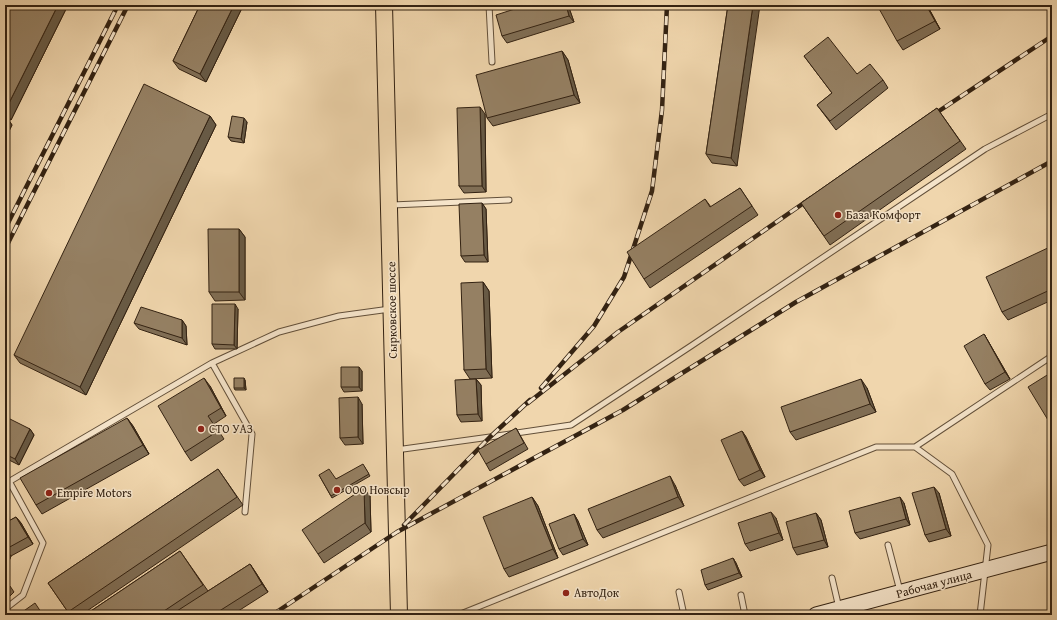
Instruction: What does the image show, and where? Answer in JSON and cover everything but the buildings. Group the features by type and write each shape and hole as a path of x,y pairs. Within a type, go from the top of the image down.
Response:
{"main road":[{"name":"Сырковское шоссе","path":"384,5 399,615"},
{"name":"Рабочая улица","path":"816,615 1052,552"}],"lane":[{"path":"489,5 492,62"},
{"path":"395,450 571,425 692,346 985,149 1052,114"},
{"path":"390,205 509,200"},
{"path":"5,609 23,595 43,543 7,483 212,363 279,332 339,316 392,309"},
{"path":"458,615 876,447 915,447 1052,356"},
{"path":"212,363 252,434 245,512"},
{"path":"915,447 952,474 988,545 980,615"},
{"path":"888,545 901,593"},
{"path":"832,578 839,609"},
{"path":"679,592 684,615"},
{"path":"741,595 745,615"}],"railway":[{"path":"5,229 118,5"},
{"path":"5,249 128,5"},
{"path":"541,388 594,326 624,277 652,191 662,110 667,5"},
{"path":"930,117 1052,36"},
{"path":"272,615 397,532 623,410 796,302 1052,161"},
{"path":"528,403 618,332 811,198"},
{"path":"404,525 490,437 530,400"}],"place":[{"name":"База Комфорт","path":"838,215"},
{"name":"СТО УАЗ","path":"201,429"},
{"name":"ООО Новсыр","path":"337,490"},
{"name":"Empire Motors","path":"49,493"},
{"name":"АвтоДок","path":"566,593"}]}
